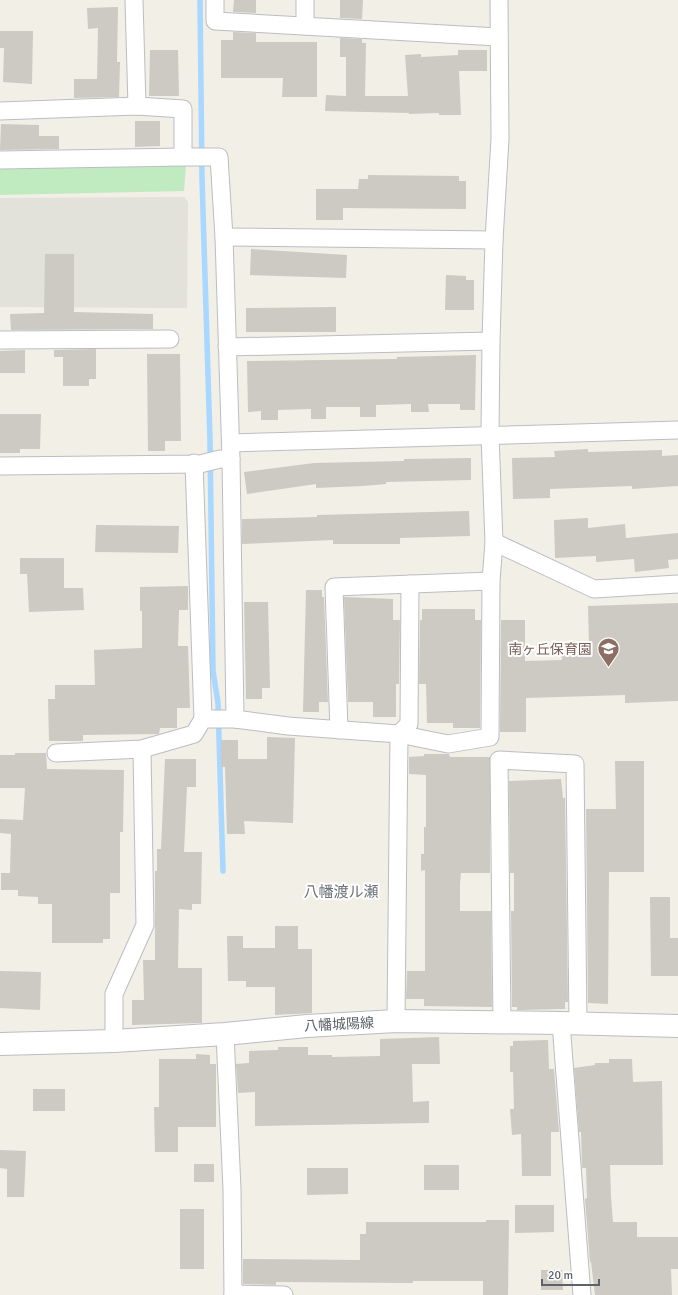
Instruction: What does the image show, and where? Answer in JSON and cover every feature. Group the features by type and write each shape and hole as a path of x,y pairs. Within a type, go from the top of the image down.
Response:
{"main road":[{"name":"八幡城陽線","path":"0,1044 114,1042 307,1026 396,1021 678,1026"}],"street":[{"path":"134,0 137,106"},
{"path":"215,0 215,21 498,37"},
{"path":"305,0 305,26"},
{"path":"56,753 142,749 194,734 217,719 399,734 448,744 490,737 491,581 494,542 490,435 491,341 494,240 500,139 498,37 499,0"},
{"path":"0,111 137,106 184,109 196,157"},
{"path":"0,160 218,157 224,237 227,347 227,454 217,719"},
{"path":"224,237 494,240"},
{"path":"0,340 170,339"},
{"path":"227,347 491,341"},
{"path":"0,466 197,463 227,454 490,435 678,430"},
{"path":"197,463 217,719"},
{"path":"494,542 594,589 678,584"},
{"path":"339,730 334,587 491,581"},
{"path":"396,1021 399,734 409,724 410,584"},
{"path":"114,1042 114,994 145,925 142,749"},
{"path":"502,1023 499,760 575,764 570,1023 582,1295"},
{"path":"225,1034 232,1189 233,1295 284,1295"}],"shaded area":[{"path":"184,197 188,202 187,308 0,307 0,198"}],"green space":[{"path":"186,165 184,191 0,195 0,167"}],"building":[{"path":"234,0 256,0 256,13 233,12"},
{"path":"340,0 363,0 362,19 340,18"},
{"path":"118,7 117,62 120,62 119,97 74,98 74,79 97,79 98,28 88,29 87,8"},
{"path":"0,31 33,31 32,84 3,82 4,48 0,48"},
{"path":"233,32 256,33 256,42 317,42 317,97 282,97 283,78 221,78 221,40 233,40"},
{"path":"340,38 362,39 362,43 366,43 365,96 408,96 405,55 421,54 421,57 458,55 458,50 487,50 487,71 459,71 461,115 439,115 439,113 409,114 325,111 326,95 346,96 346,57 340,57"},
{"path":"150,50 178,50 179,96 149,96"},
{"path":"135,121 160,121 160,146 135,147"},
{"path":"1,124 39,125 39,136 59,136 59,149 0,150"},
{"path":"368,175 459,176 459,181 466,181 466,209 343,208 343,220 316,220 316,189 358,189 359,179 368,179"},
{"path":"251,249 347,255 346,278 250,275"},
{"path":"45,254 74,254 74,312 153,314 153,329 11,330 10,314 44,313"},
{"path":"446,275 466,276 466,280 474,280 474,310 445,310"},
{"path":"336,307 336,332 246,332 246,308"},
{"path":"96,349 96,379 89,379 89,386 63,386 63,357 54,357 54,350"},
{"path":"25,350 25,373 0,373 0,351"},
{"path":"147,354 180,354 181,441 165,441 165,451 148,451"},
{"path":"476,355 475,410 460,410 460,404 428,404 429,412 411,412 411,404 376,405 376,417 360,417 360,407 326,407 326,419 311,419 311,409 278,410 278,420 261,420 261,411 248,412 247,361 397,359 397,357"},
{"path":"0,414 41,414 40,449 20,449 20,453 0,453"},
{"path":"588,449 588,452 662,450 662,456 678,455 678,486 632,489 632,486 550,489 550,498 513,499 512,458 555,457 554,451"},
{"path":"471,458 471,480 386,482 386,484 363,486 316,488 316,484 247,494 244,472 314,463"},
{"path":"469,511 470,536 400,538 400,544 333,544 333,540 242,544 242,519 317,517 317,515"},
{"path":"588,518 588,528 625,524 626,538 678,533 678,559 668,560 669,568 635,572 634,559 596,562 596,556 555,558 554,520"},
{"path":"96,525 179,526 178,553 95,552"},
{"path":"20,558 64,558 64,588 83,588 84,610 29,612 27,574 20,574"},
{"path":"188,586 188,610 179,610 178,646 188,646 190,708 177,708 177,728 160,728 159,734 83,735 83,741 49,741 48,699 55,699 55,685 95,685 94,650 142,648 142,611 140,611 140,587"},
{"path":"306,590 322,590 322,597 324,597 328,702 319,702 319,712 303,712"},
{"path":"344,597 393,599 393,620 400,620 399,684 396,684 396,717 373,717 373,702 348,702"},
{"path":"244,602 268,602 270,688 262,688 262,699 246,699"},
{"path":"678,603 678,701 625,703 625,695 526,698 526,732 500,732 501,620 525,620 525,661 562,660 561,647 589,646 588,606"},
{"path":"422,609 475,609 475,620 481,620 480,728 453,728 453,723 427,723 426,684 419,684 420,620 422,620"},
{"path":"267,737 295,738 293,823 244,821 245,834 227,834 225,767 221,767 221,740 238,740 238,759 267,759"},
{"path":"15,753 46,753 47,769 124,770 123,832 120,832 120,893 110,893 110,939 103,939 103,943 52,943 52,904 38,904 38,897 18,896 18,890 1,890 1,873 10,873 11,834 0,833 0,819 23,820 25,788 0,788 0,755 15,755"},
{"path":"424,754 449,754 450,757 490,757 490,873 461,873 460,911 491,911 492,1007 424,1006 424,999 406,999 407,971 425,971 425,870 421,871 421,854 424,854 424,827 426,827 426,775 409,774 409,757 424,756"},
{"path":"165,759 196,759 196,787 187,787 184,852 202,852 201,904 192,904 192,910 179,909 178,968 202,968 202,1023 132,1025 132,1000 144,1000 143,960 155,960 155,871 157,871 157,849 161,849"},
{"path":"615,761 644,761 644,872 609,872 608,1004 588,1003 586,809 616,809"},
{"path":"561,779 563,798 565,798 568,1002 565,1002 565,1009 517,1010 517,1007 512,1007 511,911 514,911 514,873 510,873 509,781"},
{"path":"650,897 670,897 670,938 678,938 678,976 651,976"},
{"path":"275,926 298,926 298,949 312,949 312,1013 275,1015 275,987 246,987 246,981 228,981 227,936 243,936 243,948 275,948"},
{"path":"0,971 41,972 40,1010 0,1008"},
{"path":"439,1037 440,1064 412,1064 413,1102 429,1101 429,1123 255,1126 255,1092 238,1093 236,1064 249,1063 249,1051 278,1050 278,1047 308,1047 308,1055 332,1055 332,1057 380,1056 380,1039"},
{"path":"548,1040 549,1069 554,1069 559,1132 551,1132 551,1176 522,1176 521,1134 512,1135 510,1109 514,1109 513,1072 510,1072 510,1046 513,1046 513,1041"},
{"path":"196,1054 210,1055 210,1064 216,1064 216,1127 178,1127 178,1152 155,1152 154,1107 159,1107 159,1059 196,1059"},
{"path":"609,1059 632,1059 633,1082 662,1081 663,1165 610,1165 611,1197 613,1222 637,1222 637,1237 678,1237 678,1269 671,1269 672,1295 595,1295 590,1262 585,1199 587,1198 586,1168 582,1168 581,1132 579,1132 574,1068 595,1065 595,1063 609,1063"},
{"path":"33,1089 65,1089 65,1111 33,1111"},
{"path":"0,1150 26,1151 24,1197 7,1197 7,1169 0,1168"},
{"path":"194,1164 214,1164 214,1182 194,1182"},
{"path":"424,1165 459,1165 459,1190 424,1190"},
{"path":"307,1168 348,1168 348,1194 307,1195"},
{"path":"515,1205 554,1205 554,1232 515,1233"},
{"path":"180,1209 204,1209 204,1269 180,1269"},
{"path":"486,1220 509,1220 508,1295 483,1295 483,1281 413,1281 413,1283 276,1282 276,1285 243,1284 243,1259 360,1260 360,1234 366,1234 366,1222 486,1222"},
{"path":"541,1270 562,1270 563,1290 541,1290"}],"waterway":[{"path":"200,0 202,178 210,440 213,671 218,703 223,871"}],"place":[{"name":"南ヶ丘保育園","path":"608,668"}],"district":[{"name":"八幡渡ル瀬","path":"341,892"}]}
